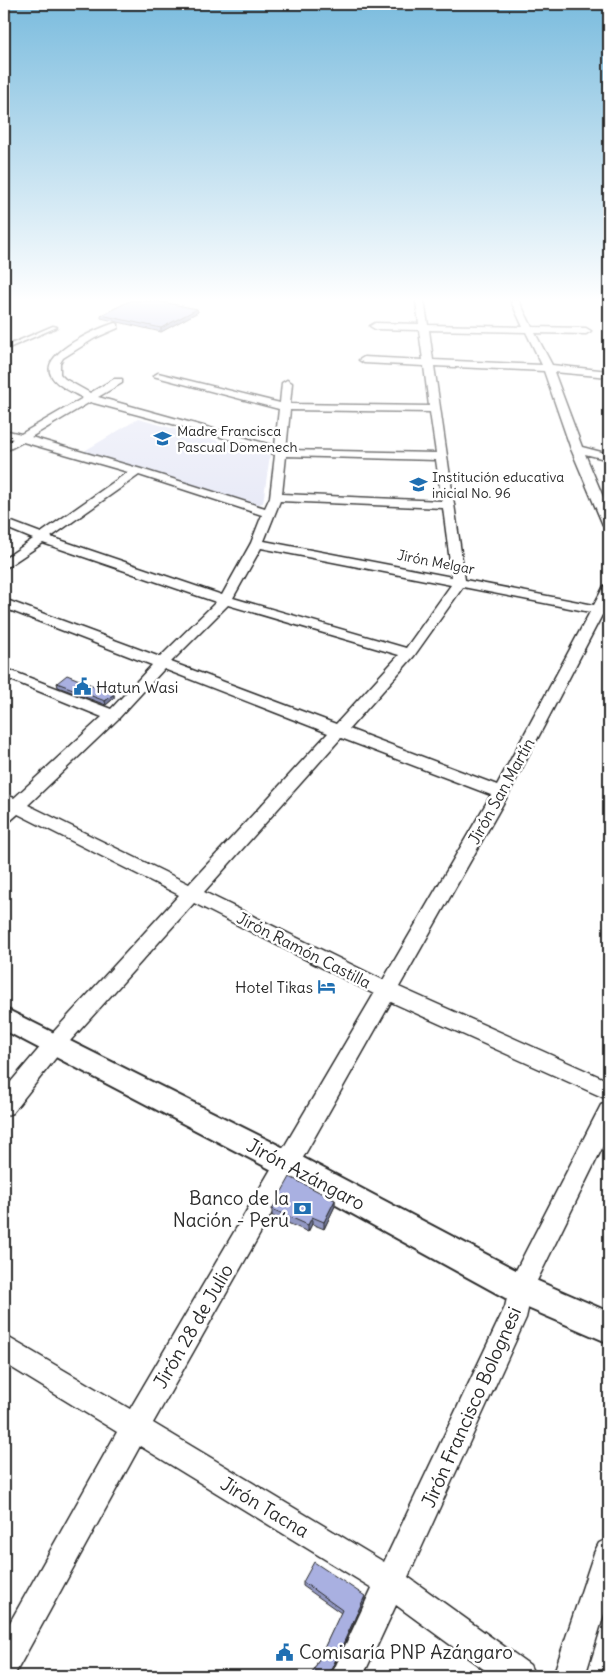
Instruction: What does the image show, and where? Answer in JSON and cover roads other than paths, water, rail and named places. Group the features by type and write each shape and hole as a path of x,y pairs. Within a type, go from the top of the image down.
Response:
{"street":[{"path":"60,379 92,398 266,446 280,453 442,457"},
{"path":"172,379 284,407 436,409"},
{"path":"4,1106 55,1044 193,894 409,653 459,584 431,379"},
{"path":"552,379 577,449 609,525"},
{"path":"4,449 118,381"},
{"path":"8,808 113,716 161,664 225,601 257,543 276,497 287,384"},
{"path":"4,433 137,471 268,513"},
{"path":"577,449 609,457"},
{"path":"4,565 137,471"},
{"path":"276,497 448,505"},
{"path":"4,524 42,539 225,601 409,653"},
{"name":"Jirón Melgar","path":"257,543 604,612"},
{"name":"Jirón San Martín","path":"385,990 501,793 604,612 609,589"},
{"path":"4,603 501,793"},
{"path":"4,672 113,716"},
{"name":"Jirón Ramón Castilla","path":"8,808 193,894 385,990 609,1091"},
{"name":"Jirón 28 de Julio","path":"4,1663 134,1429 385,990"},
{"name":"Jirón Azángaro","path":"4,1018 286,1163 520,1289 609,1328"},
{"name":"Jirón Francisco Bolognesi","path":"348,1676 517,1309 520,1289 609,1112"},
{"name":"Jirón Tacna","path":"4,1348 134,1429 391,1583 520,1676"},
{"path":"569,1676 609,1553"}],"place":[{"name":"Madre Francisca Pascual Domenech","path":"163,439"},
{"name":"Institución educativa inicial No. 96","path":"418,485"},
{"name":"Hatun Wasi","path":"82,687"},
{"name":"Hotel Tikas","path":"327,987"},
{"name":"Banco de la Nación - Perú","path":"303,1209"},
{"name":"Comisaría PNP Azángaro","path":"285,1652"}]}
